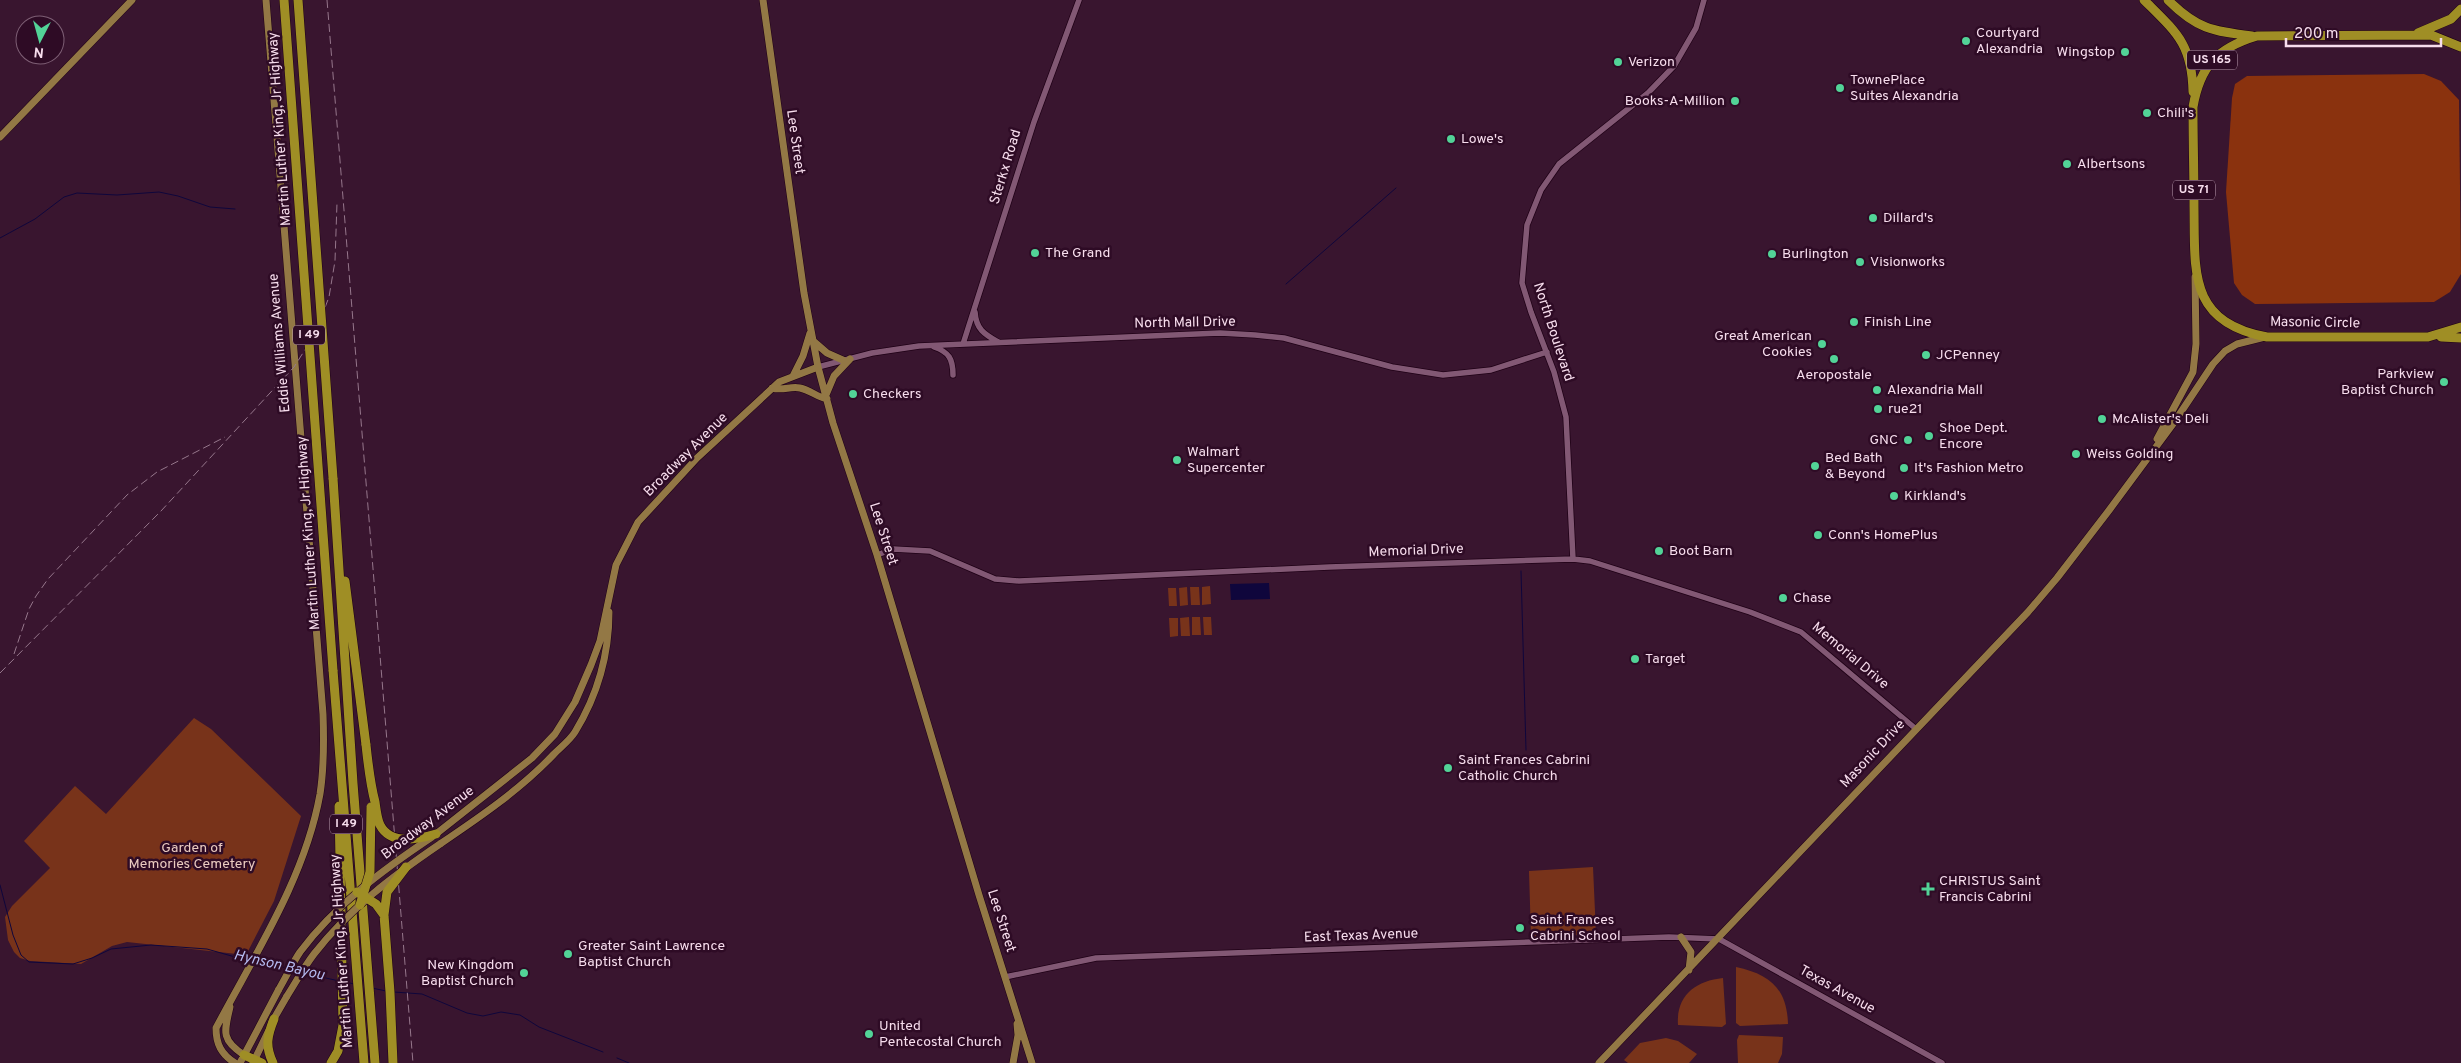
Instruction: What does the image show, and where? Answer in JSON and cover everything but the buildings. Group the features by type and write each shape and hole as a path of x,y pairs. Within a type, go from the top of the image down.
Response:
{"highway":[{"name":"Martin Luther King, Jr Highway","path":"284,0 364,1063"},
{"name":"Martin Luther King, Jr Highway","path":"298,0 353,783 370,980 375,1063"},
{"name":"US 71","path":"2144,0 2170,26 2186,48 2192,66 2193,107"},
{"path":"2168,0 2187,17 2209,30 2257,36"},
{"path":"2413,35 2451,19 2461,9"},
{"name":"Masonic Circle","path":"2461,47 2431,35 2257,36 2241,41 2216,55 2196,88 2193,107 2195,274 2202,293 2220,317 2240,330 2267,337 2428,337 2461,327"},
{"name":"US 71","path":"2428,337 2461,338"},
{"path":"334,494 371,786 372,845 367,884 360,905"},
{"path":"331,1063 338,1051 343,1024 339,740"},
{"path":"371,786 380,825 387,833 403,840 418,839 436,834"},
{"path":"392,1063 390,992 384,915 387,892 406,867"},
{"path":"363,895 384,915"},
{"path":"273,1063 266,1049 268,1033 274,1019"},
{"path":"242,1059 256,1062"}],"main road":[{"path":"0,137 132,0"},
{"name":"Eddie Williams Avenue","path":"235,1063 220,1050 216,1039 216,1028 257,952 301,862 310,836 320,794 324,754 322,704 266,0"},
{"name":"Lee Street","path":"763,0 811,336 818,367 1032,1063"},
{"name":"Masonic Drive","path":"2151,451 2193,372 2196,344 2195,274"},
{"path":"772,388 783,391 794,387 802,388 819,397 826,397 834,376 847,360 827,353 811,336 793,376"},
{"name":"Masonic Drive","path":"1599,1063 1719,939 2057,578 2173,424 2213,364 2225,351 2252,339 2267,337"},
{"name":"Broadway Avenue","path":"367,884 436,834 532,758 555,734 575,702 591,665 600,641 616,565 638,522 697,458 772,388 779,382 818,367"},
{"name":"Broadway Avenue","path":"242,1059 279,988 300,953 363,895 440,844 537,772 574,733 588,706 602,669 609,638 609,594"},
{"path":"256,1062 274,1019 313,956 360,905"},
{"path":"1681,937 1691,952 1689,970"},
{"path":"1010,991 1018,1028 1013,1063"},
{"name":"Eddie Williams Avenue","path":"234,994 226,1024 225,1038 242,1059"}],"street":[{"name":"Sterkx Road","path":"963,344 1034,122 1079,0"},
{"name":"North Boulevard","path":"1573,559 1568,432 1554,372 1522,283 1524,243 1535,202 1560,164 1663,78 1688,45 1696,28 1704,0"},
{"path":"974,308 976,322 980,330 1000,342"},
{"name":"North Mall Drive","path":"818,367 881,352 930,346 1220,334 1284,338 1392,367 1443,374 1491,370 1547,352"},
{"path":"930,346 945,351 949,355 953,363 953,375"},
{"name":"Memorial Drive","path":"877,555 905,548 930,551 950,558 976,573 995,579 1019,581 1329,567 1573,559 1602,564 1743,610 1801,632 1916,729"},
{"name":"East Texas Avenue","path":"1005,977 1096,958 1681,937 1719,939"},
{"name":"Texas Avenue","path":"1719,939 1942,1063"}],"green space":[{"path":"1210,586 1211,604 1202,605 1202,587"},
{"path":"1187,587 1188,605 1180,606 1179,588"},
{"path":"1190,587 1199,587 1200,605 1191,605"},
{"path":"1168,588 1176,588 1177,606 1169,606"},
{"path":"1189,617 1190,636 1181,636 1180,618"},
{"path":"1192,617 1200,617 1201,635 1192,635"},
{"path":"1203,617 1211,617 1212,635 1204,635"},
{"path":"1169,618 1178,618 1178,636 1170,637"},
{"name":"Garden of Memories Cemetery","path":"194,718 211,729 301,816 274,901 246,955 127,942 112,946 81,964 30,961 20,958 14,952 8,940 5,917 12,906 50,868 24,841 75,786 106,814"},
{"path":"1593,867 1596,934 1531,937 1529,871"},
{"path":"1736,967 1758,974 1774,985 1784,1001 1788,1024 1740,1026 1736,1023"},
{"path":"1723,978 1726,1024 1722,1027 1678,1025 1680,1006 1689,992 1704,983"},
{"path":"1739,1035 1783,1037 1782,1054 1778,1063 1738,1063 1737,1040"},
{"path":"1666,1038 1678,1041 1697,1054 1689,1063 1628,1063 1624,1060 1640,1043"}],"shaded area":[{"path":"2424,74 2441,81 2459,100 2461,274 2450,292 2434,302 2255,304 2242,295 2234,283 2226,192 2232,98 2235,84 2247,76"},
{"path":"1269,583 1270,599 1231,600 1230,584"}],"waterway":[{"path":"1286,284 1396,188"},
{"path":"0,238 35,219 64,197 77,193 117,195 159,192 178,196 210,207 235,209"},
{"path":"1521,571 1526,750"},
{"name":"Hynson Bayou","path":"0,885 13,935 21,955 29,962 73,964 111,949 151,945 207,949 249,961"},
{"name":"Hynson Bayou","path":"255,962 288,968"},
{"name":"Hynson Bayou","path":"304,973 339,981"},
{"name":"Hynson Bayou","path":"346,982 354,984"},
{"name":"Hynson Bayou","path":"372,988 386,991"},
{"name":"Hynson Bayou","path":"394,992 422,994 467,1013 483,1016 501,1012 520,1015 539,1027 603,1052"},
{"name":"Hynson Bayou","path":"617,1058 629,1063"}],"railway":[{"path":"327,0 413,1063"},
{"path":"0,673 161,511 294,367 315,334 329,297 335,261 337,203"},
{"path":"14,654 29,609 48,579 127,495 157,472 225,437"}],"place":[{"name":"Courtyard Alexandria","path":"1966,41"},
{"name":"Wingstop","path":"2125,52"},
{"name":"Verizon","path":"1618,62"},
{"name":"TownePlace Suites Alexandria","path":"1840,88"},
{"name":"Books-A-Million","path":"1735,101"},
{"name":"Chili's","path":"2147,113"},
{"name":"Lowe's","path":"1451,139"},
{"name":"Albertsons","path":"2067,164"},
{"name":"Dillard's","path":"1873,218"},
{"name":"The Grand","path":"1035,253"},
{"name":"Burlington","path":"1772,254"},
{"name":"Visionworks","path":"1860,262"},
{"name":"Finish Line","path":"1854,322"},
{"name":"Great American Cookies","path":"1822,344"},
{"name":"JCPenney","path":"1926,355"},
{"name":"Aeropostale","path":"1834,359"},
{"name":"Parkview Baptist Church","path":"2444,382"},
{"name":"Alexandria Mall","path":"1877,390"},
{"name":"Checkers","path":"853,394"},
{"name":"rue21","path":"1878,409"},
{"name":"McAlister's Deli","path":"2102,419"},
{"name":"Shoe Dept. Encore","path":"1929,436"},
{"name":"GNC","path":"1908,440"},
{"name":"Weiss Golding","path":"2076,454"},
{"name":"Walmart Supercenter","path":"1177,460"},
{"name":"Bed Bath & Beyond","path":"1815,466"},
{"name":"It's Fashion Metro","path":"1904,468"},
{"name":"Kirkland's","path":"1894,496"},
{"name":"Conn's HomePlus","path":"1818,535"},
{"name":"Boot Barn","path":"1659,551"},
{"name":"Chase","path":"1783,598"},
{"name":"Target","path":"1635,659"},
{"name":"Saint Frances Cabrini Catholic Church","path":"1448,768"},
{"name":"CHRISTUS Saint Francis Cabrini","path":"1928,889"},
{"name":"Saint Frances Cabrini School","path":"1520,928"},
{"name":"Greater Saint Lawrence Baptist Church","path":"568,954"},
{"name":"New Kingdom Baptist Church","path":"524,973"},
{"name":"United Pentecostal Church","path":"869,1034"}]}
